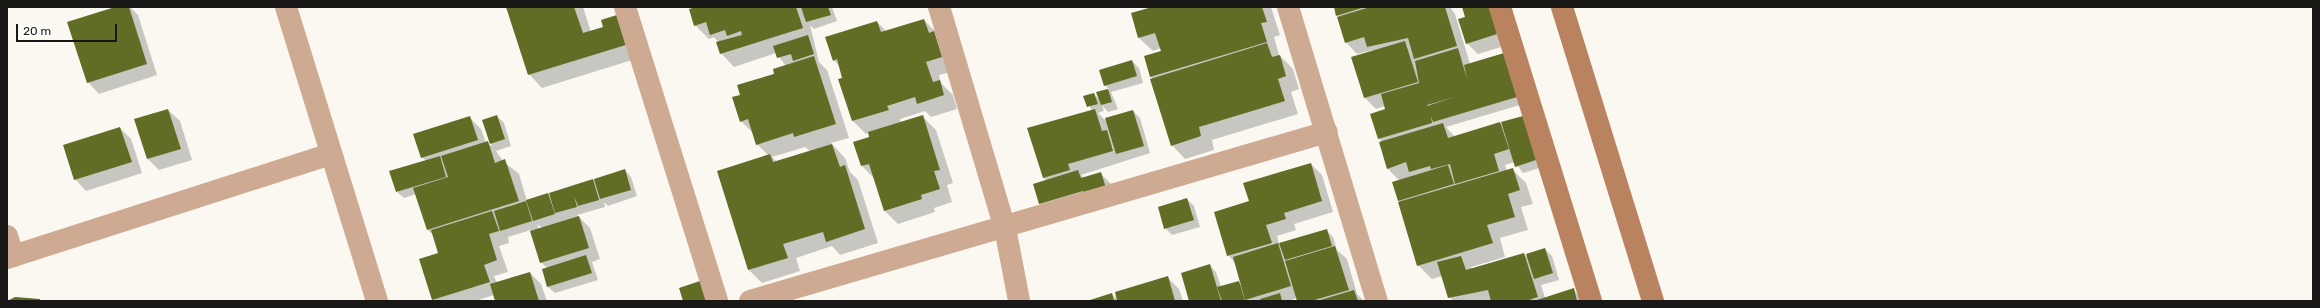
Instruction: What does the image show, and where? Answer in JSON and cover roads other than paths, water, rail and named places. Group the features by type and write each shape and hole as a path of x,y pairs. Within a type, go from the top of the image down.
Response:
{"street":[{"path":"286,7 377,301"},
{"path":"625,7 717,301"},
{"path":"939,7 1005,228 1019,301"},
{"path":"1288,7 1377,301"},
{"path":"1500,7 1591,301"},
{"path":"1562,7 1653,301"},
{"path":"750,301 1005,228 1327,132"},
{"path":"7,236 10,257 331,154"}]}
